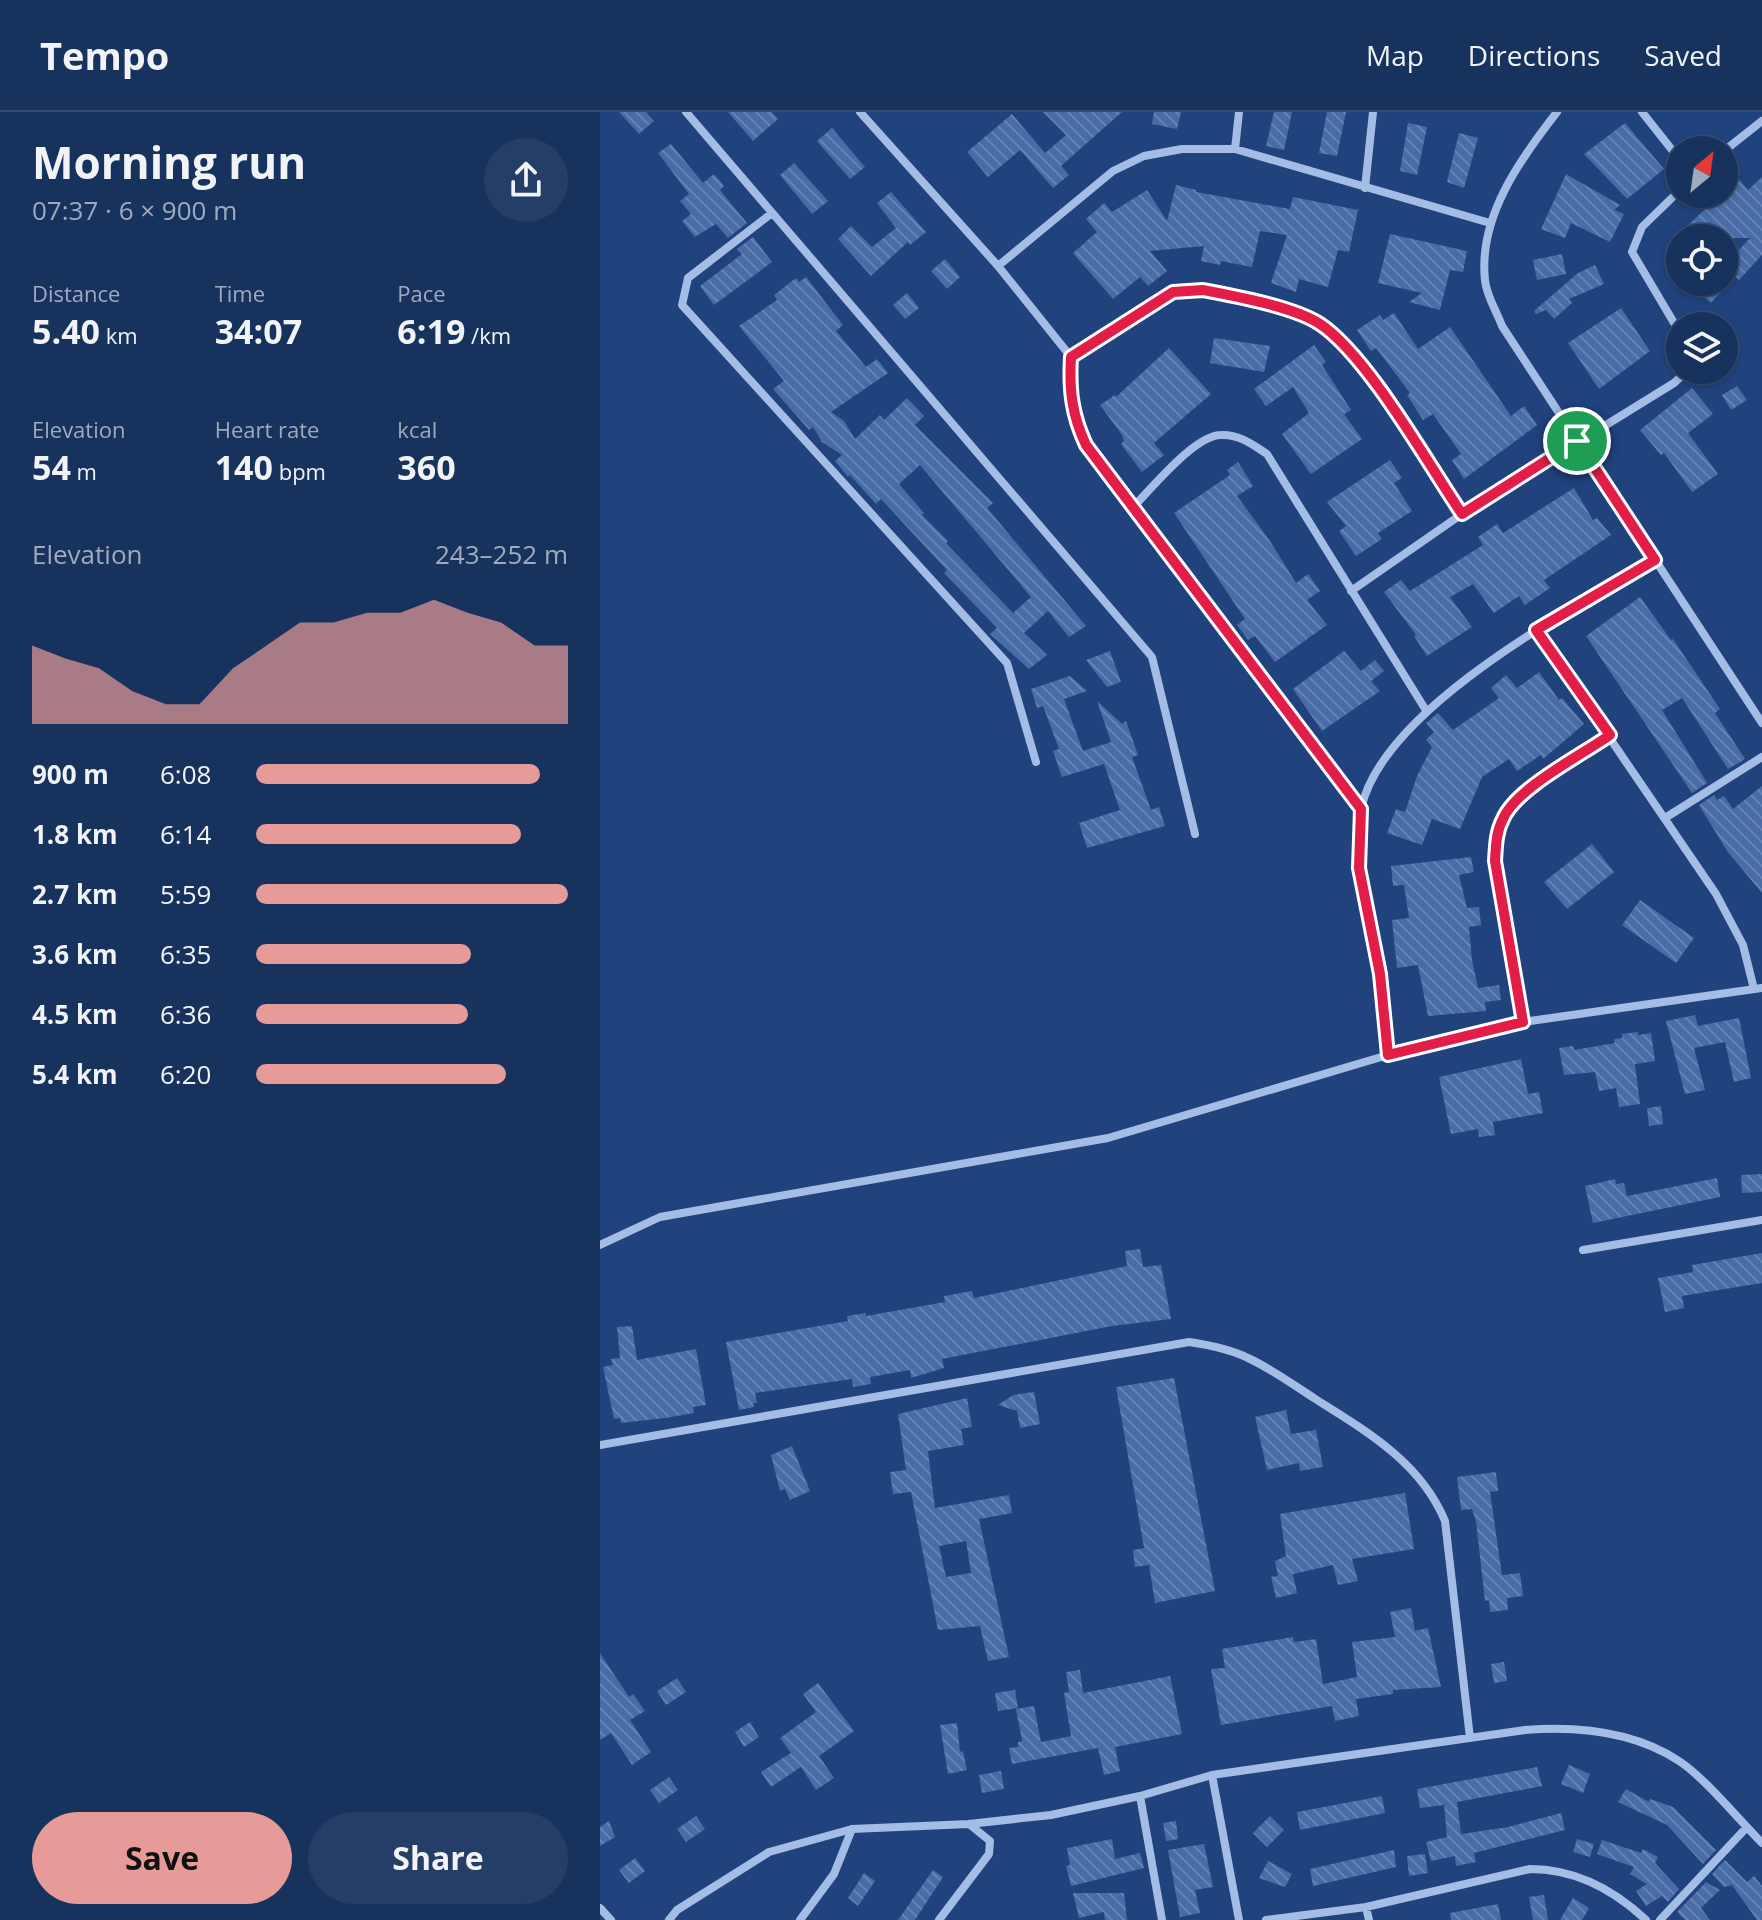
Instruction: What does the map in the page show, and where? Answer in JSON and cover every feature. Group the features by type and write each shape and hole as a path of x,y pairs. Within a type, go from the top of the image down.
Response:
{"street":[{"path":"686,112 1152,657 1195,834"},
{"path":"860,112 998,266 1071,357 1069,389 1074,418 1086,445 1361,809"},
{"path":"1235,149 1239,112"},
{"path":"1365,188 1373,112"},
{"path":"1557,112 1507,183 1490,223 1485,280 1502,326 1762,723"},
{"path":"1642,112 1666,142"},
{"path":"1738,140 1762,121"},
{"path":"998,266 1113,171 1144,156 1182,149 1235,149 1490,223"},
{"path":"1666,204 1642,227 1632,252 1668,312"},
{"path":"772,213 688,278 682,305 1007,663 1036,762"},
{"path":"1071,357 1173,292 1203,290 1249,299 1319,323 1349,350 1371,379 1462,514"},
{"path":"1351,591 1462,514 1672,384"},
{"path":"1134,506 1194,447 1219,434 1243,438 1267,454 1427,712"},
{"path":"1388,1055 1380,974 1359,868 1361,809 1380,761 1427,712 1536,630 1655,560"},
{"path":"600,1245 660,1217 1108,1138 1388,1055 1523,1022 1758,988 1743,945 1716,894 1536,630"},
{"path":"1523,1022 1495,861 1496,839 1503,816 1520,796 1610,735"},
{"path":"1665,818 1762,757"},
{"path":"1583,1250 1762,1220"},
{"path":"600,1445 1189,1342 1226,1349 1269,1370 1376,1438 1410,1467 1437,1501 1445,1521 1470,1738"},
{"path":"669,1920 677,1910 769,1852 852,1829 969,1824 1051,1815 1140,1796 1212,1775 1470,1738 1577,1727 1631,1740 1679,1761 1762,1843"},
{"path":"1212,1775 1239,1920"},
{"path":"1140,1796 1162,1920"},
{"path":"939,1920 989,1854 990,1841 969,1824"},
{"path":"1660,1920 1747,1827"},
{"path":"800,1920 834,1874 852,1829"},
{"path":"1266,1920 1366,1907 1530,1869 1546,1869 1602,1885 1646,1920"},
{"path":"1366,1907 1369,1920"},
{"path":"600,1908 611,1920"}],"building":[{"path":"619,112 646,112 654,121 639,134"},
{"path":"728,112 772,112 778,119 753,141"},
{"path":"1043,112 1122,112 1061,166 1069,175 1053,188 1020,150 988,177 967,152 1012,114 1045,153 1066,135"},
{"path":"1154,112 1181,112 1177,129 1152,124"},
{"path":"1274,112 1292,112 1284,150 1266,146"},
{"path":"1327,112 1346,112 1337,156 1319,153"},
{"path":"1408,123 1427,127 1417,175 1400,171"},
{"path":"1625,123 1664,169 1627,199 1584,154"},
{"path":"832,128 865,167 850,179 817,141"},
{"path":"1459,133 1478,138 1464,188 1447,182"},
{"path":"671,144 703,183 714,174 724,186 720,190 747,223 728,238 716,224 695,237 682,221 691,214 680,201 689,194 658,153"},
{"path":"794,163 828,201 812,214 780,175"},
{"path":"1566,174 1620,205 1614,210 1624,214 1610,242 1571,223 1565,238 1541,229"},
{"path":"1762,177 1762,255 1739,280 1738,251 1750,238 1738,238 1738,224 1689,224 1706,208 1738,208 1738,178 1748,190"},
{"path":"1176,185 1196,192 1290,209 1293,197 1358,210 1349,252 1338,250 1328,287 1299,279 1296,292 1271,283 1287,235 1260,231 1252,267 1201,261 1204,246 1150,251 1167,271 1148,286 1140,277 1113,299 1073,253 1097,232 1086,219 1104,203 1112,212 1147,190 1167,221"},
{"path":"891,192 926,232 910,245 908,242 871,276 838,239 851,226 872,247 896,228 877,203"},
{"path":"1390,234 1467,251 1463,272 1450,270 1440,310 1409,302 1422,293 1378,283"},
{"path":"753,237 772,262 714,305 700,286 742,254 737,249"},
{"path":"1562,254 1566,274 1537,280 1533,260"},
{"path":"945,259 960,277 947,289 931,271"},
{"path":"1595,265 1604,284 1569,299 1572,303 1554,319 1546,310 1536,314 1534,311 1578,273"},
{"path":"806,277 843,325 836,331 866,367 877,359 888,373 831,412 844,421 855,439 880,415 884,420 907,398 924,416 915,425 993,503 987,508 1086,626 1069,637 1048,611 1024,633 1047,655 1029,669 990,634 997,628 944,573 947,570 881,499 876,504 850,475 848,477 835,461 842,455 822,442 813,427 809,430 773,389 784,381 739,326 777,300 774,295 796,278 799,282","holes":["920,465 1031,597 1013,613 946,543 948,541 922,515 924,513 899,484"]},
{"path":"907,293 919,308 905,319 893,305"},
{"path":"1703,296 1717,296 1711,303"},
{"path":"1621,308 1650,351 1599,389 1568,343"},
{"path":"1394,313 1418,349 1450,327 1511,416 1524,406 1537,425 1464,479 1452,460 1461,454 1433,414 1423,420 1407,395 1410,393 1376,348 1371,351 1357,330 1380,315 1383,320"},
{"path":"1214,338 1270,346 1264,372 1210,363"},
{"path":"1314,345 1326,362 1322,365 1351,410 1344,414 1362,439 1311,474 1282,434 1309,413 1293,387 1266,406 1254,389"},
{"path":"1169,348 1211,394 1154,443 1164,455 1142,472 1121,444 1124,441 1122,435 1100,405 1116,397"},
{"path":"1737,386 1747,400 1731,410 1722,395"},
{"path":"1692,388 1713,414 1688,433 1718,474 1692,492 1664,453 1661,455 1640,430"},
{"path":"1390,460 1402,478 1394,483 1412,511 1378,533 1382,539 1356,556 1339,531 1346,526 1327,502"},
{"path":"1238,462 1253,486 1237,496 1296,583 1308,574 1320,591 1307,600 1327,625 1275,662 1255,636 1248,640 1237,625 1245,619 1174,513 1230,475 1227,470"},
{"path":"1574,488 1593,520 1597,518 1611,535 1544,580 1550,588 1525,605 1519,596 1494,613 1473,584 1450,597 1472,627 1427,656 1416,635 1384,592 1401,580 1410,591 1483,545 1478,537 1497,524 1503,533"},
{"path":"1640,597 1673,639 1720,709 1715,713 1745,759 1728,769 1682,698 1662,710 1707,783 1692,793 1586,636"},
{"path":"1110,651 1121,682 1107,687 1086,660"},
{"path":"1344,651 1361,671 1375,660 1384,671 1371,681 1380,691 1322,731 1293,689"},
{"path":"1539,672 1559,700 1562,698 1584,724 1543,759 1541,755 1517,771 1509,759 1482,777 1460,829 1432,819 1422,845 1387,833 1396,809 1405,812 1417,776 1432,747 1426,740 1434,732 1426,723 1438,713 1453,730 1499,698 1491,688 1506,675 1517,688"},
{"path":"1070,676 1087,691 1064,699 1083,751 1111,742 1097,701 1122,724 1126,721 1138,755 1132,757 1151,810 1159,807 1165,826 1087,848 1079,823 1120,810 1104,764 1062,777 1053,751 1059,749 1043,706 1037,708 1031,689"},
{"path":"1762,786 1762,893 1727,851 1699,805 1714,795 1717,800 1724,796 1733,809"},
{"path":"1592,844 1614,872 1567,909 1544,882"},
{"path":"1471,857 1474,872 1459,875 1467,908 1479,907 1481,925 1469,927 1472,960 1478,988 1499,985 1501,1000 1485,1002 1486,1011 1428,1016 1418,965 1397,968 1392,920 1409,918 1404,885 1393,886 1391,866"},
{"path":"1640,900 1694,938 1676,963 1622,925"},
{"path":"1695,1015 1698,1026 1739,1018 1751,1078 1734,1082 1725,1042 1694,1048 1705,1090 1685,1094 1666,1021"},
{"path":"1638,1032 1638,1035 1651,1033 1655,1061 1635,1064 1640,1104 1619,1107 1616,1088 1599,1091 1595,1072 1564,1075 1559,1048 1573,1046 1574,1050 1615,1043 1614,1039 1622,1038 1622,1034"},
{"path":"1521,1059 1528,1094 1539,1092 1543,1113 1493,1122 1495,1135 1479,1137 1478,1129 1451,1134 1439,1077"},
{"path":"1661,1106 1663,1124 1649,1126 1647,1108"},
{"path":"1762,1174 1762,1192 1742,1193 1741,1175"},
{"path":"1717,1178 1720,1197 1593,1223 1585,1186 1615,1179 1616,1184 1624,1183 1627,1196"},
{"path":"1140,1249 1143,1267 1161,1265 1171,1319 1112,1326 942,1359 944,1368 911,1378 910,1370 870,1377 871,1384 853,1387 852,1379 755,1393 757,1403 753,1403 754,1407 739,1410 726,1342 848,1321 847,1316 865,1313 866,1316 945,1302 944,1296 972,1291 974,1298 1127,1266 1125,1251"},
{"path":"1762,1253 1762,1283 1682,1296 1684,1308 1665,1312 1658,1278 1693,1272 1692,1265"},
{"path":"632,1326 637,1360 696,1349 706,1405 693,1407 694,1413 665,1418 621,1423 620,1418 614,1419 603,1367 613,1365 611,1359 620,1358 617,1327"},
{"path":"1174,1378 1215,1591 1155,1603 1149,1565 1135,1567 1133,1550 1144,1548 1116,1387"},
{"path":"1034,1392 1040,1424 1020,1428 1017,1411 998,1405 1013,1395"},
{"path":"967,1398 972,1427 961,1429 964,1445 928,1451 935,1508 1009,1495 1012,1513 979,1519 1009,1657 988,1661 980,1626 938,1630 911,1492 893,1494 890,1472 906,1470 898,1414","holes":["966,1541 971,1573 946,1577 939,1546"]},
{"path":"1286,1410 1291,1434 1316,1430 1323,1467 1300,1471 1299,1463 1267,1470 1255,1417"},
{"path":"792,1446 810,1491 790,1500 785,1489 780,1491 771,1455"},
{"path":"1496,1472 1498,1491 1490,1492 1502,1575 1520,1573 1523,1596 1507,1598 1508,1610 1490,1612 1489,1600 1485,1601 1476,1521 1472,1509 1461,1510 1457,1477"},
{"path":"1405,1493 1414,1549 1352,1559 1358,1581 1338,1585 1333,1565 1293,1574 1297,1593 1276,1598 1271,1577 1278,1576 1275,1561 1286,1556 1280,1514"},
{"path":"1411,1608 1415,1631 1428,1628 1441,1687 1393,1690 1393,1694 1356,1699 1359,1716 1335,1721 1332,1706 1221,1725 1211,1669 1225,1668 1222,1649 1293,1637 1294,1642 1316,1639 1323,1684 1357,1677 1352,1642 1395,1637 1390,1612"},
{"path":"600,1653 629,1697 633,1694 645,1711 630,1720 651,1752 632,1765 611,1733 600,1740"},
{"path":"1504,1662 1507,1681 1494,1683 1491,1664"},
{"path":"1080,1670 1083,1693 1170,1676 1182,1734 1115,1747 1120,1771 1104,1775 1098,1748 1012,1764 1009,1748 1018,1747 1018,1742 1022,1741 1016,1709 1034,1706 1041,1742 1071,1736 1064,1693 1069,1692 1066,1672"},
{"path":"677,1678 686,1692 666,1705 657,1691"},
{"path":"818,1683 854,1731 819,1756 834,1778 816,1790 801,1767 771,1787 761,1772 791,1753 780,1738 816,1712 803,1694"},
{"path":"1015,1690 1018,1708 998,1711 995,1693"},
{"path":"750,1722 759,1737 744,1747 735,1732"},
{"path":"957,1723 960,1752 963,1751 967,1770 948,1774 940,1725"},
{"path":"1569,1765 1590,1774 1583,1793 1561,1784"},
{"path":"1537,1767 1542,1786 1457,1802 1461,1834 1508,1827 1561,1813 1565,1830 1474,1853 1476,1862 1456,1866 1455,1856 1431,1861 1426,1842 1447,1837 1444,1805 1420,1808 1417,1789"},
{"path":"1001,1771 1004,1789 982,1793 979,1775"},
{"path":"669,1777 678,1790 659,1803 650,1790"},
{"path":"1626,1789 1649,1802 1650,1799 1673,1807 1716,1850 1703,1864 1667,1825 1618,1802"},
{"path":"1382,1796 1385,1813 1300,1830 1297,1812"},
{"path":"696,1816 705,1829 686,1842 677,1829"},
{"path":"1270,1816 1284,1830 1267,1847 1253,1833"},
{"path":"609,1821 615,1837 600,1846 600,1827"},
{"path":"1176,1821 1178,1839 1166,1841 1163,1823"},
{"path":"1112,1839 1115,1859 1140,1853 1144,1868 1071,1886 1066,1866 1070,1865 1067,1848"},
{"path":"1577,1839 1594,1844 1590,1857 1573,1852"},
{"path":"1602,1840 1641,1853 1643,1849 1658,1857 1655,1863 1679,1889 1668,1902 1662,1896 1646,1906 1636,1891 1647,1884 1630,1874 1634,1867 1597,1854"},
{"path":"1204,1844 1213,1887 1195,1890 1200,1913 1180,1917 1168,1850"},
{"path":"1394,1850 1396,1867 1313,1886 1310,1869"},
{"path":"1425,1854 1428,1873 1409,1876 1407,1856"},
{"path":"635,1858 645,1871 629,1883 619,1870"},
{"path":"1725,1860 1747,1882 1754,1876 1762,1886 1762,1920 1757,1920 1732,1885 1724,1887 1712,1874"},
{"path":"1268,1861 1292,1874 1285,1887 1259,1878"},
{"path":"933,1870 943,1877 915,1920 898,1920"},
{"path":"864,1873 875,1881 858,1906 848,1898"},
{"path":"1706,1882 1720,1890 1701,1908 1710,1920 1685,1920 1677,1912"},
{"path":"1073,1893 1124,1893 1127,1920 1105,1920 1104,1912 1079,1918"},
{"path":"1544,1895 1548,1920 1533,1920 1529,1897"},
{"path":"1573,1898 1589,1908 1582,1920 1560,1920"},
{"path":"1498,1904 1501,1920 1451,1920 1450,1913"}],"route":[{"path":"1203,290 1249,299 1319,323 1349,350 1371,379 1462,514 1577,441 1655,560 1536,630 1610,735 1520,796 1503,816 1496,839 1495,861 1523,1022 1388,1055 1380,974 1359,868 1361,809 1086,445 1074,418 1069,389 1071,357 1173,292 1203,290"}]}
